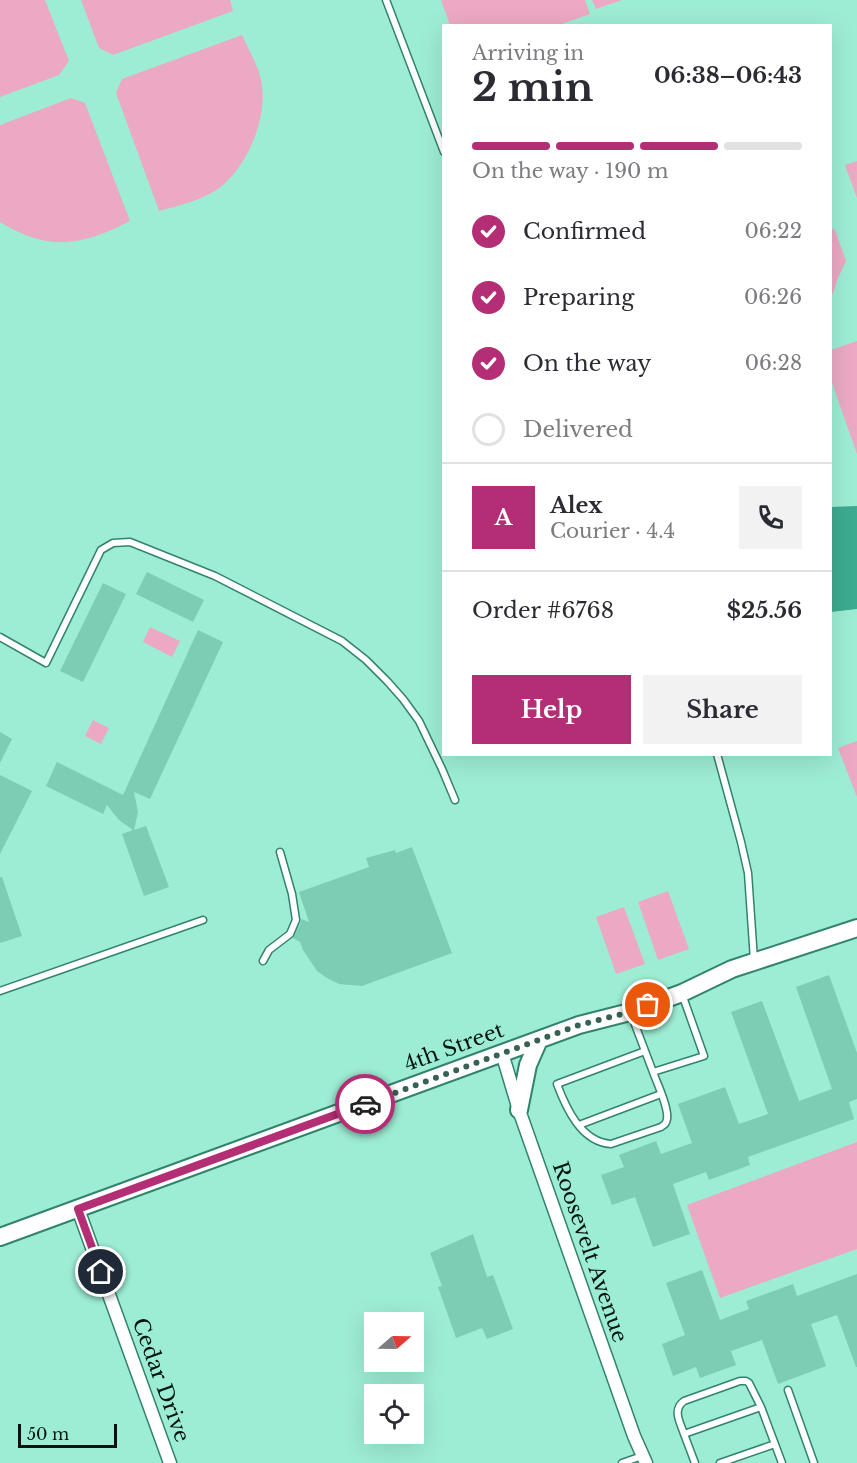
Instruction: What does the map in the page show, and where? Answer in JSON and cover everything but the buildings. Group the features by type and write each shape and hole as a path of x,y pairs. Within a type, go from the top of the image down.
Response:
{"street":[{"name":"4th Street","path":"0,1238 501,1053 579,1025 630,1012 682,993 754,961 857,928"},
{"path":"519,1110 528,1065 539,1040"},
{"name":"Roosevelt Avenue","path":"501,1053 519,1110 644,1459"},
{"name":"Cedar Drive","path":"78,1209 170,1463"}],"lane":[{"path":"386,0 442,147"},
{"path":"0,637 46,663 101,550 113,543 130,542 214,576 342,641 366,660 403,699 419,721 455,800"},
{"path":"718,756 748,873 754,961"},
{"path":"263,961 269,950 290,934 296,920 292,894 280,852"},
{"path":"0,991 203,920"},
{"path":"653,1072 704,1056 682,993"},
{"path":"630,1012 661,1094 668,1117 666,1124 661,1127 611,1144 595,1141 579,1125 565,1104 557,1084 645,1052"},
{"path":"579,1125 661,1094"},
{"path":"695,1463 677,1412 678,1406 684,1401 740,1381 749,1383 761,1407 782,1463"},
{"path":"788,1390 814,1463"},
{"path":"684,1434 761,1407"},
{"path":"720,1463 775,1444"},
{"path":"622,1463 644,1459"}],"shaded area":[{"path":"0,0 45,0 69,61 59,75 0,97"},
{"path":"81,0 230,0 233,11 113,55 99,48"},
{"path":"441,0 585,0 590,14 562,24 450,24"},
{"path":"592,0 622,0 596,9"},
{"path":"242,35 257,66 262,86 261,114 252,144 236,172 215,191 159,211 116,93 122,79"},
{"path":"71,98 85,103 130,221 96,236 80,240 65,242 34,238 17,232 0,222 0,125"},
{"path":"857,161 857,198 845,165"},
{"path":"832,228 835,230 846,261 832,296"},
{"path":"857,341 857,454 832,383 832,350"},
{"path":"857,506 857,609 832,612 832,507"},
{"path":"150,627 180,641 172,657 143,642"},
{"path":"93,720 109,728 101,744 85,736"},
{"path":"857,741 857,797 838,748"},
{"path":"668,891 689,949 658,960 638,902"},
{"path":"624,907 645,964 616,974 596,917"},
{"path":"857,1142 857,1249 720,1298 687,1205"}],"way so far":[{"path":"365,1104 579,1025 648,1005"}],"route":[{"path":"101,1272 78,1209 365,1104"}]}
